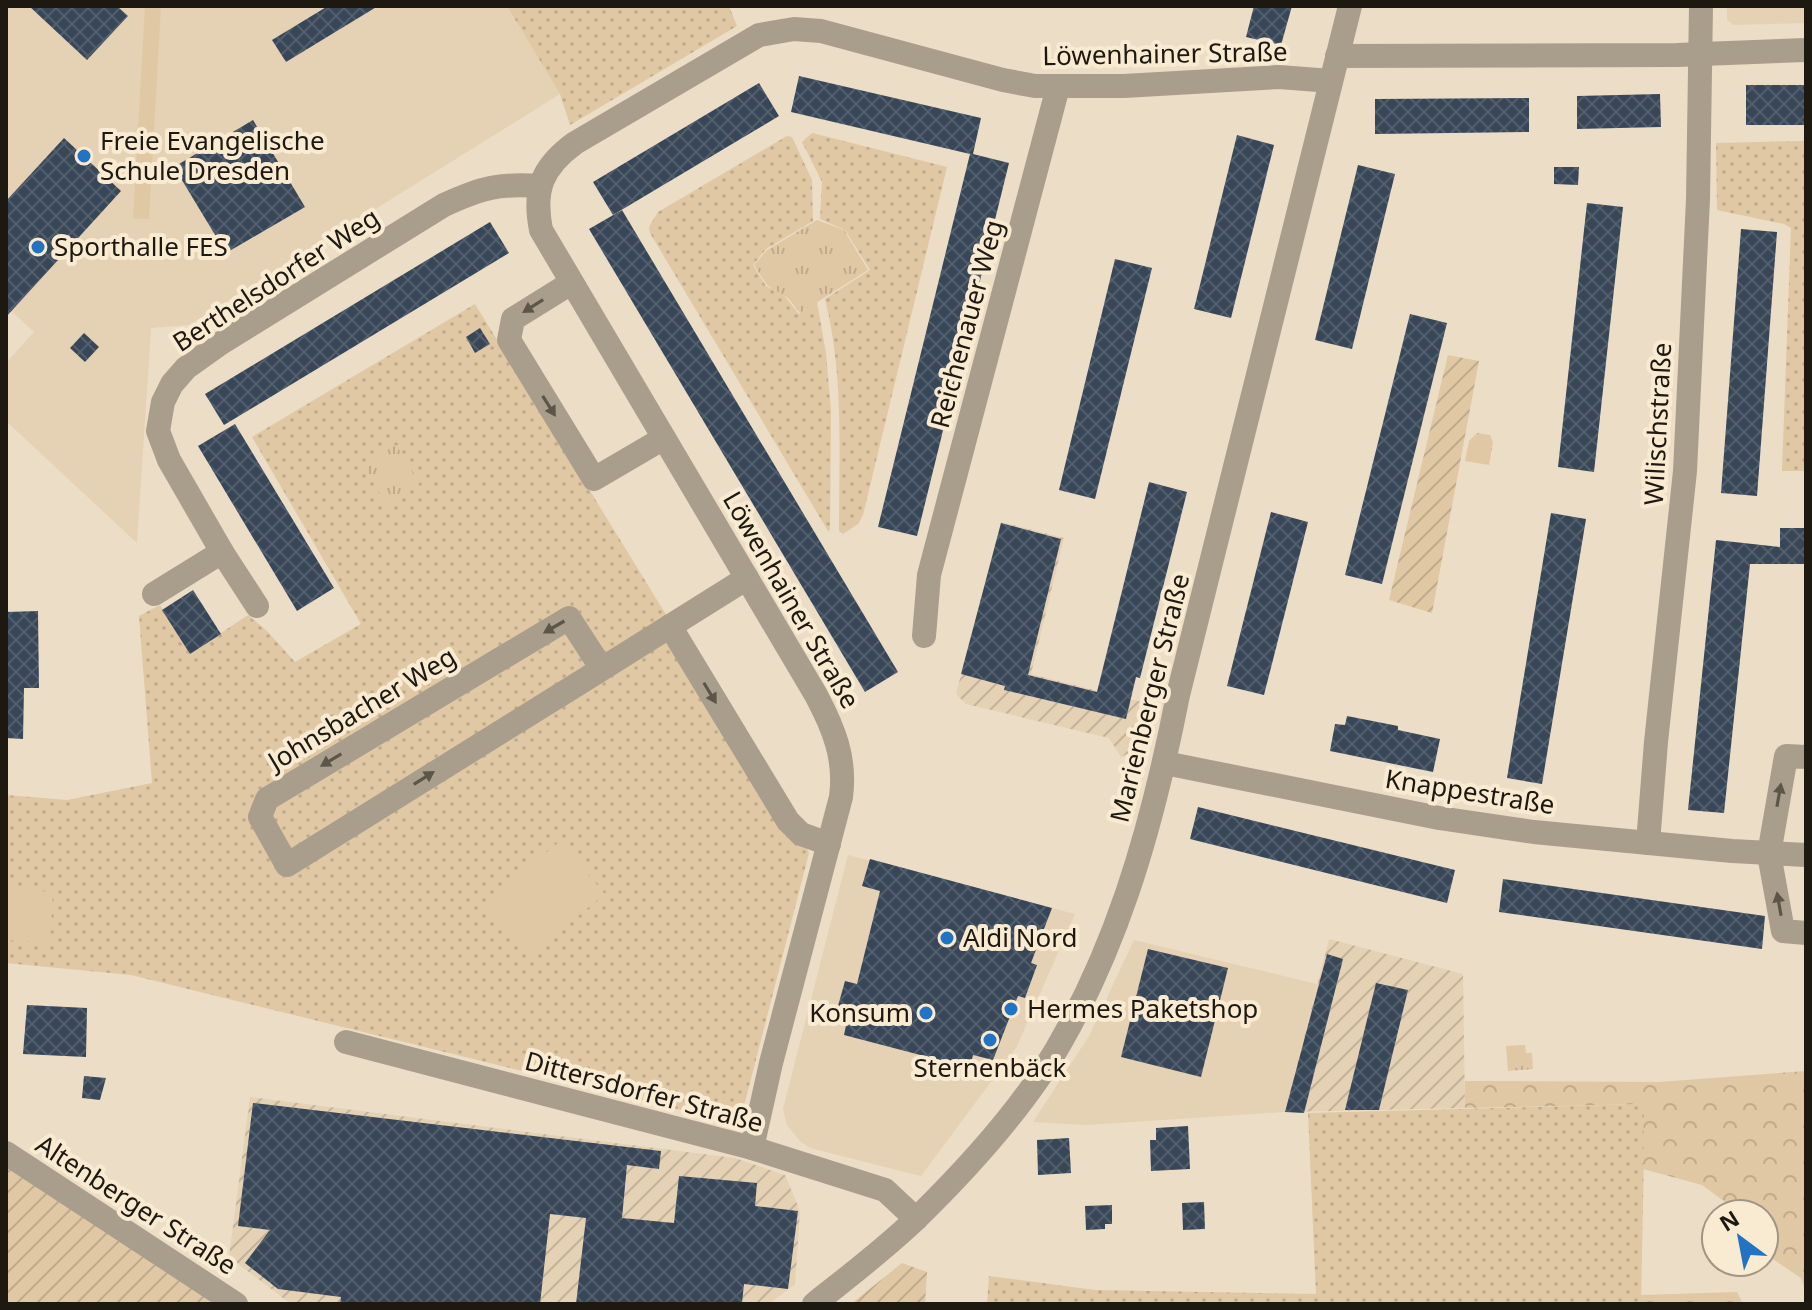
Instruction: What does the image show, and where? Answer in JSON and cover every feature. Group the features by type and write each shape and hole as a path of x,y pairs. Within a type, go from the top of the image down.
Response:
{"street":[{"name":"Marienberger Straße","path":"814,1304 916,1219 962,1172 1016,1107 1062,1040 1119,919 1165,763 1178,695 1350,6"},
{"name":"Wilischstraße","path":"1648,843 1685,471 1698,199 1701,6"},
{"name":"Löwenhainer Straße","path":"752,1148 844,778 838,740 816,695 541,230 536,206 540,186 552,162 572,145 759,35 794,29 821,31 1003,80 1058,87 1279,77 1331,81"},
{"path":"1337,56 1806,50"},
{"name":"Reichenauer Weg","path":"924,636 923,579 1058,87"},
{"name":"Berthelsdorfer Weg","path":"257,606 169,460 158,431 163,402 172,384 186,368 221,343 444,205 479,189 518,184 540,186"},
{"path":"571,283 513,319 509,340 594,479 664,438"},
{"path":"154,594 222,552"},
{"name":"Johnsbacher Weg","path":"602,669 569,618 267,799 260,817 287,865 602,669 747,578"},
{"path":"670,626 788,821 801,834 829,844"},
{"path":"1806,757 1786,756 1769,854 1783,931 1806,933"},
{"name":"Knappestraße","path":"1165,763 1439,818 1534,832 1806,855"},
{"name":"Dittersdorfer Straße","path":"346,1042 752,1148 885,1190 916,1219"},
{"name":"Altenberger Straße","path":"6,1153 236,1304"}],"shaded area":[{"path":"6,6 507,6 560,94 189,325 151,328 137,543 6,421 6,363 34,332 6,306"},
{"path":"1727,6 1806,6 1806,23 1734,25 1727,20"},
{"path":"1001,522 1064,538 1031,674 1146,703 1136,750 1121,757 1109,738 966,704 956,694"},
{"path":"848,855 1075,914 1016,1048 921,1176 810,1148 787,1125 783,1109"},
{"path":"1329,939 1463,974 1465,1108 1285,1112"},
{"path":"1134,940 1317,984 1285,1112 1086,1125 1033,1122 1089,1036"},
{"path":"250,1097 735,1158 785,1175 800,1211 795,1284 769,1304 291,1304 229,1257"}],"green space":[{"path":"145,6 161,6 149,219 133,218"},
{"path":"507,6 729,6 737,26 570,125 560,94"},
{"path":"812,133 947,167 863,515 858,524 843,534 839,531 838,385 825,299 870,270 845,230 820,219 822,182 802,142"},
{"path":"787,136 792,137 812,180 813,221 766,249 753,265 766,286 783,294 799,314 817,302 826,353 831,411 828,531 649,227 658,212"},
{"path":"1806,141 1806,471 1782,471 1791,228 1717,210 1716,143"},
{"path":"817,220 844,230 868,270 800,313 788,298 767,285 754,265 767,250"},
{"path":"475,304 801,834 809,853 743,1110 730,1122 131,975 6,963 6,795 67,800 152,783 139,616 160,605 190,654 248,615 295,662 361,624 252,437"},
{"path":"1448,355 1479,361 1432,613 1389,600"},
{"path":"1477,433 1490,435 1493,442 1489,465 1465,461 1469,441"},
{"path":"396,445 420,483 386,504 363,465"},
{"path":"560,841 605,894 528,957 484,904"},
{"path":"6,888 53,892 50,943 6,940"},
{"path":"1525,1045 1526,1053 1532,1053 1533,1069 1508,1071 1506,1046"},
{"path":"1806,1071 1806,1292 1801,1278 1780,1264 1780,1198 1719,1198 1702,1185 1643,1169 1644,1104 1465,1108 1465,1081 1659,1082"},
{"path":"1645,1104 1641,1304 987,1304 989,1276 1095,1290 1316,1294 1308,1113"},
{"path":"6,1165 217,1304 6,1304"},
{"path":"902,1263 927,1272 925,1304 851,1304"},
{"path":"1737,1292 1743,1304 1641,1304 1641,1295"}],"building":[{"path":"29,6 117,6 128,16 87,60"},
{"path":"328,6 378,6 286,62 272,40"},
{"path":"1254,6 1292,6 1281,45 1246,37"},
{"path":"799,76 981,118 973,154 1009,163 917,536 878,527 970,154 791,112"},
{"path":"759,83 779,116 613,215 593,182"},
{"path":"1746,85 1806,85 1806,125 1746,125"},
{"path":"1660,94 1661,127 1577,129 1577,96"},
{"path":"1529,98 1529,132 1375,134 1375,99"},
{"path":"253,120 305,207 226,253 174,167"},
{"path":"1237,135 1274,145 1231,318 1194,309"},
{"name":"Sporthalle FES","path":"64,138 121,191 6,317 6,201"},
{"path":"1358,165 1395,174 1352,349 1315,340"},
{"path":"1554,167 1579,167 1578,185 1554,184"},
{"path":"1587,203 1623,207 1594,472 1558,467"},
{"path":"622,210 898,672 865,692 589,229"},
{"path":"490,222 509,253 224,425 205,394"},
{"path":"1741,229 1777,232 1757,496 1721,493"},
{"path":"1115,259 1152,268 1095,499 1059,490"},
{"path":"1410,314 1447,323 1382,584 1345,575"},
{"path":"480,328 490,344 475,353 466,337"},
{"path":"84,333 99,347 85,362 70,348"},
{"path":"235,424 334,588 297,611 198,446"},
{"path":"1149,482 1187,492 1140,678 1136,677 1126,719 1004,690 1005,686 961,674 1001,523 1061,539 1028,675 1097,692"},
{"path":"1271,512 1308,522 1264,695 1227,686"},
{"path":"1551,513 1586,519 1542,784 1507,778"},
{"path":"1780,528 1806,528 1806,564 1750,564 1724,813 1688,810 1716,540 1780,547"},
{"path":"193,590 221,634 190,654 162,610"},
{"path":"38,611 39,688 24,688 23,739 6,738 6,612"},
{"path":"1347,716 1398,726 1398,730 1440,739 1433,772 1330,751 1335,724 1345,725"},
{"path":"1198,807 1455,870 1447,903 1190,839"},
{"path":"870,859 1052,908 1031,963 1037,965 1025,998 1018,996 993,1060 973,1055 970,1068 844,1035 848,1016 836,1013 845,981 857,984 880,891 862,886"},
{"path":"1503,879 1765,916 1762,949 1499,912"},
{"path":"1148,949 1228,968 1201,1077 1121,1057"},
{"path":"1327,954 1343,959 1304,1113 1285,1112"},
{"path":"1376,983 1408,990 1379,1110 1345,1110"},
{"path":"27,1005 87,1008 86,1057 23,1054"},
{"path":"84,1076 106,1078 100,1100 82,1098"},
{"path":"253,1103 661,1151 659,1169 627,1165 622,1218 674,1223 679,1176 757,1183 755,1206 798,1211 788,1289 744,1284 742,1303 576,1304 586,1218 550,1214 540,1304 340,1304 341,1297 278,1289 245,1263 270,1230 238,1226"},
{"path":"1188,1126 1190,1169 1151,1171 1150,1140 1156,1140 1156,1128"},
{"path":"1069,1138 1071,1173 1038,1175 1037,1140"},
{"path":"1204,1202 1205,1229 1183,1230 1182,1203"},
{"path":"1112,1205 1112,1224 1105,1224 1105,1229 1086,1230 1085,1206"}],"place":[{"name":"Freie Evangelische Schule Dresden","path":"84,156"},
{"name":"Sporthalle FES","path":"38,247"},
{"name":"Aldi Nord","path":"947,938"},
{"name":"Hermes Paketshop","path":"1011,1009"},
{"name":"Konsum","path":"926,1013"},
{"name":"Sternenbäck","path":"990,1040"}]}
